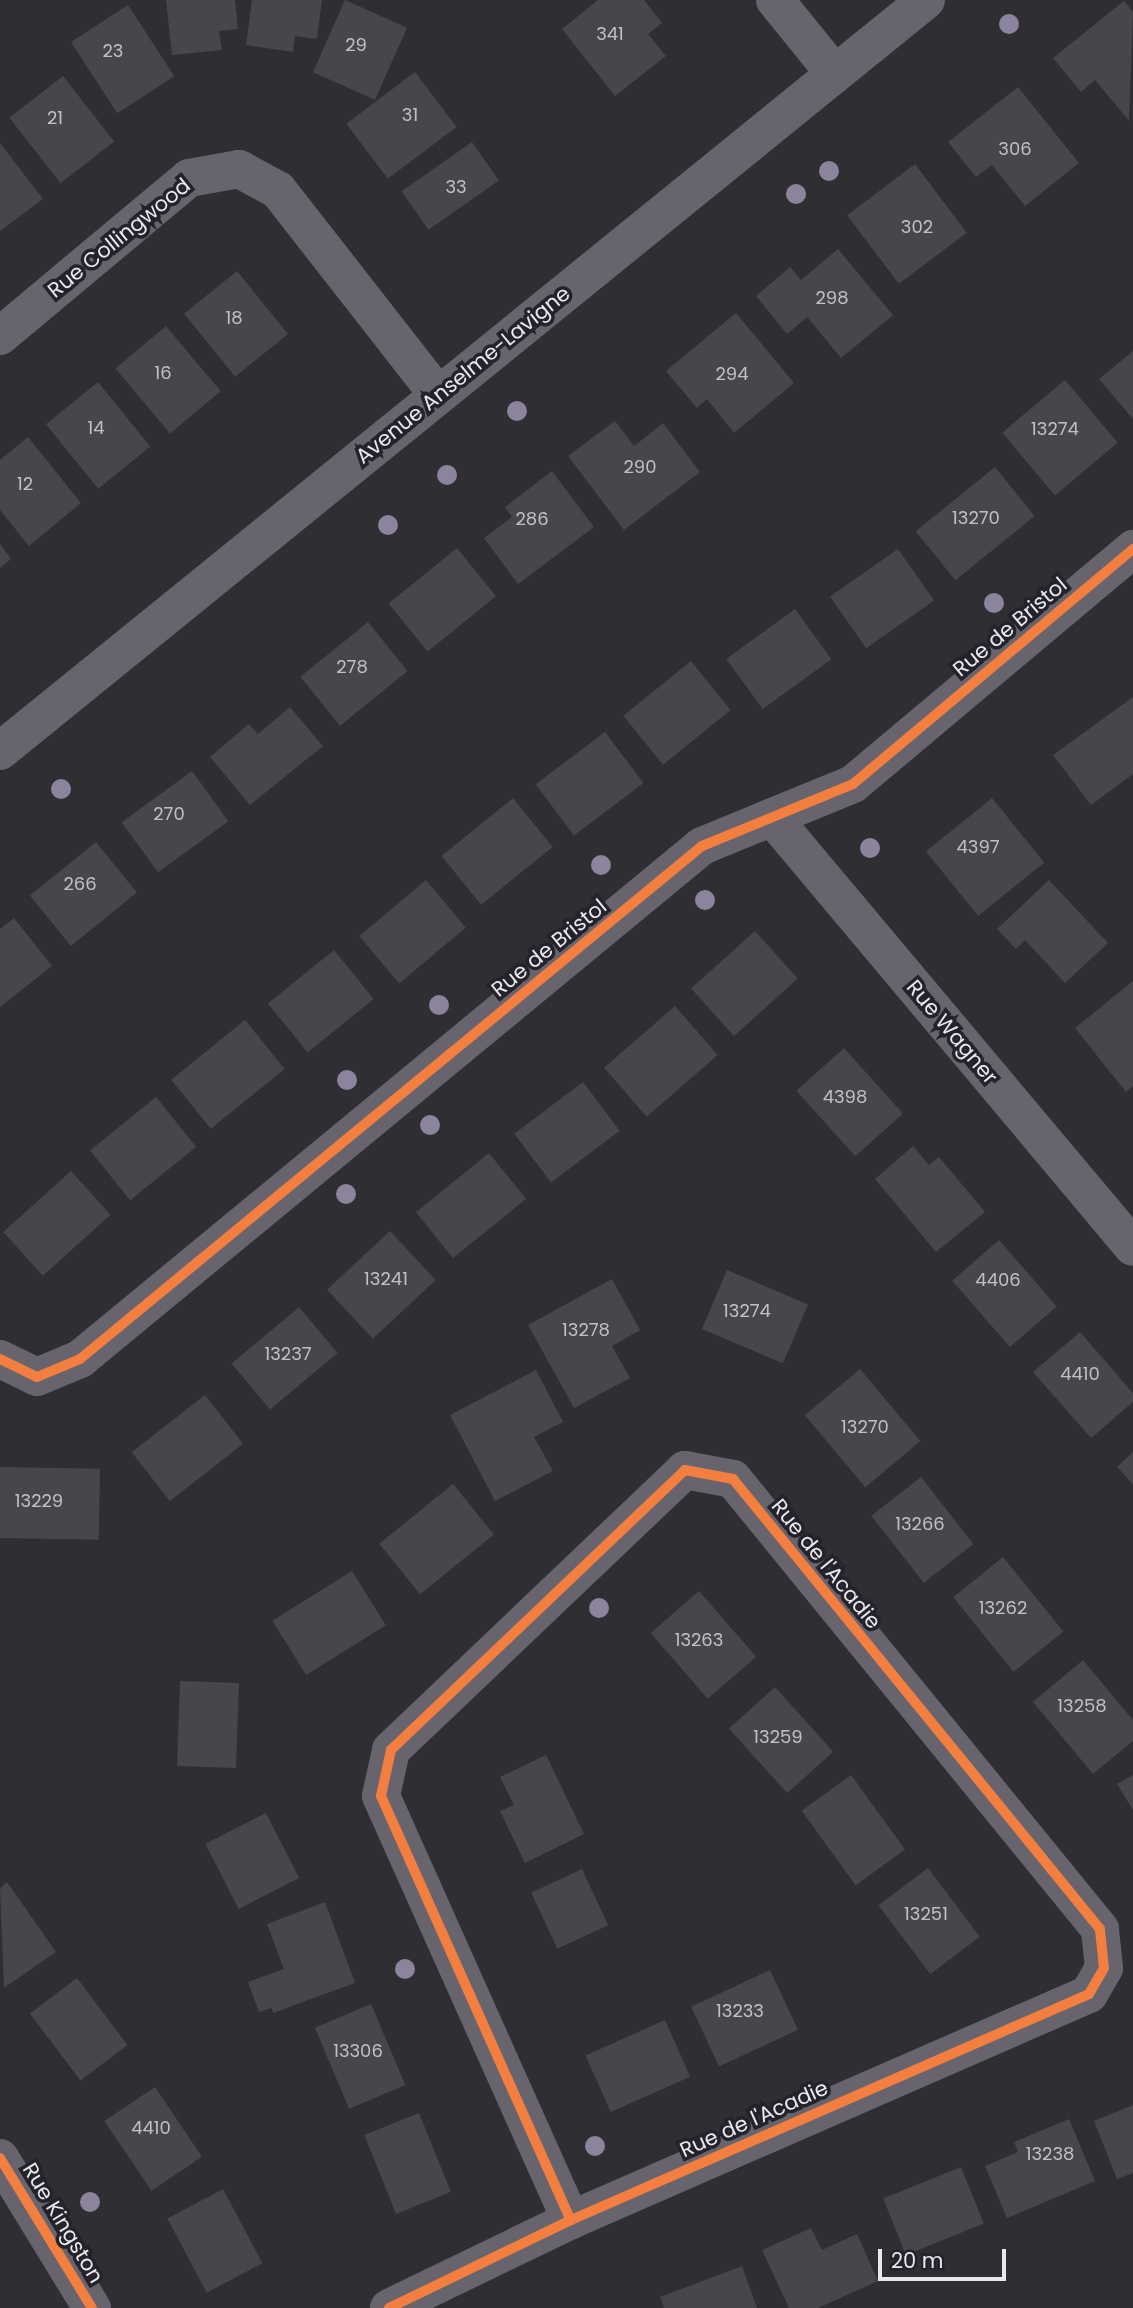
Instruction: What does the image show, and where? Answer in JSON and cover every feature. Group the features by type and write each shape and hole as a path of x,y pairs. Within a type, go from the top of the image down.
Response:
{"street":[{"path":"775,0 835,74"},
{"name":"Avenue Anselme-Lavigne","path":"0,751 926,0"},
{"name":"Rue Collingwood","path":"0,336 189,178 239,169 278,190 438,395"},
{"name":"Rue de Bristol","path":"0,1359 37,1377 80,1359 702,846 853,784 1133,549"},
{"name":"Rue Wagner","path":"772,817 1133,1247"},
{"name":"Rue de l'Acadie","path":"389,2308 571,2220 1089,1994 1104,1968 1100,1929 733,1479 685,1470 391,1750 381,1796 571,2220"},
{"name":"Rue Kingston","path":"0,2158 92,2308"}],"building":[{"path":"166,0 235,0 238,29 219,31 222,50 172,55"},
{"path":"252,0 322,0 317,39 295,36 293,52 246,45"},
{"path":"345,0 407,28 375,100 313,72"},
{"path":"598,0 644,0 662,23 648,34 666,56 615,96 562,29"},
{"path":"1124,1 1133,12 1129,121 1095,80 1081,92 1053,58"},
{"path":"128,5 174,76 117,113 71,42"},
{"path":"415,72 457,127 388,179 346,124"},
{"path":"63,76 114,141 61,183 9,118"},
{"path":"1018,87 1079,163 1025,206 992,165 976,177 948,142"},
{"path":"472,142 499,181 429,230 402,191"},
{"path":"0,143 43,199 0,231"},
{"path":"915,164 967,233 899,284 847,215"},
{"path":"838,249 893,315 841,358 807,317 787,334 756,296 790,267 801,280"},
{"path":"237,271 288,334 235,377 184,314"},
{"path":"736,313 794,383 734,433 707,399 697,408 666,371"},
{"path":"166,326 221,391 170,434 115,368"},
{"path":"1133,351 1133,419 1099,379"},
{"path":"1065,380 1118,443 1055,496 1002,433"},
{"path":"98,382 150,447 98,489 46,424"},
{"path":"615,421 634,446 663,423 700,472 624,530 568,456"},
{"path":"28,437 81,503 29,546 0,510 0,460"},
{"path":"995,467 1035,516 955,580 916,531"},
{"path":"552,471 594,527 518,584 484,538 512,517 505,507"},
{"path":"0,544 11,559 0,568"},
{"path":"457,548 496,596 428,652 389,603"},
{"path":"898,549 934,601 866,648 830,597"},
{"path":"795,609 831,659 763,709 726,659"},
{"path":"368,622 408,671 340,726 300,677"},
{"path":"691,661 731,710 663,765 623,716"},
{"path":"1133,697 1133,774 1091,805 1053,755"},
{"path":"290,707 323,746 250,805 210,757 249,724 258,734"},
{"path":"605,732 644,783 574,835 536,784"},
{"path":"192,771 228,821 158,872 122,822"},
{"path":"513,798 553,847 481,905 442,856"},
{"path":"992,798 1044,863 978,916 926,851"},
{"path":"96,842 137,893 71,946 30,895"},
{"path":"426,880 466,927 399,983 359,936"},
{"path":"1049,880 1108,943 1065,983 1025,940 1016,949 997,929"},
{"path":"14,918 52,966 0,1007 0,929"},
{"path":"755,931 798,979 734,1036 691,989"},
{"path":"334,950 374,999 308,1052 268,1003"},
{"path":"1133,981 1133,1086 1126,1092 1075,1028"},
{"path":"675,1006 718,1055 647,1117 604,1068"},
{"path":"245,1020 285,1069 211,1129 171,1080"},
{"path":"844,1048 903,1113 855,1156 796,1091"},
{"path":"583,1082 620,1131 551,1182 514,1134"},
{"path":"156,1097 196,1147 130,1200 90,1150"},
{"path":"913,1146 929,1165 939,1157 985,1212 936,1252 875,1179"},
{"path":"489,1153 526,1199 453,1258 416,1212"},
{"path":"71,1171 110,1215 43,1276 3,1232"},
{"path":"390,1231 436,1280 373,1339 327,1290"},
{"path":"999,1240 1057,1306 1010,1347 952,1281"},
{"path":"727,1270 808,1304 783,1363 702,1329"},
{"path":"612,1279 640,1330 612,1346 630,1378 574,1408 528,1325"},
{"path":"299,1307 338,1353 270,1410 232,1364"},
{"path":"1080,1332 1133,1393 1133,1402 1091,1438 1033,1372"},
{"path":"860,1369 920,1441 865,1487 805,1415"},
{"path":"536,1370 563,1422 534,1437 553,1471 495,1501 450,1415"},
{"path":"205,1395 243,1444 170,1501 132,1452"},
{"path":"1133,1452 1133,1484 1117,1467"},
{"path":"0,1467 100,1469 99,1540 0,1538"},
{"path":"921,1477 973,1544 924,1583 871,1516"},
{"path":"453,1484 494,1535 420,1594 379,1544"},
{"path":"1003,1557 1063,1632 1014,1672 953,1597"},
{"path":"352,1571 386,1625 306,1675 272,1621"},
{"path":"699,1591 756,1657 708,1699 651,1633"},
{"path":"1083,1660 1133,1720 1133,1741 1093,1774 1033,1702"},
{"path":"180,1681 239,1683 236,1768 177,1766"},
{"path":"775,1687 833,1752 787,1793 729,1728"},
{"path":"546,1755 584,1834 525,1863 500,1811 514,1805 500,1777"},
{"path":"851,1775 905,1849 856,1885 802,1811"},
{"path":"1133,1775 1133,1810 1117,1784"},
{"path":"266,1813 299,1878 239,1909 205,1844"},
{"path":"928,1868 980,1937 930,1974 878,1905"},
{"path":"582,1869 608,1925 557,1949 531,1893"},
{"path":"7,1882 56,1952 4,1988 0,1888"},
{"path":"325,1902 355,1983 273,2013 272,2008 259,2012 248,1982 284,1969 267,1924"},
{"path":"770,1970 798,2030 719,2067 691,2007"},
{"path":"77,1978 128,2045 80,2081 30,2014"},
{"path":"371,2004 405,2085 349,2109 315,2028"},
{"path":"665,2020 690,2077 611,2112 586,2055"},
{"path":"155,2087 202,2157 151,2191 104,2121"},
{"path":"1133,2105 1133,2173 1117,2179 1094,2121"},
{"path":"419,2113 451,2192 396,2214 364,2135"},
{"path":"1069,2119 1095,2181 1007,2218 985,2166 1018,2152 1014,2142"},
{"path":"961,2167 984,2224 906,2255 883,2198"},
{"path":"223,2189 262,2263 207,2293 167,2219"},
{"path":"811,2228 822,2250 857,2234 878,2281 818,2308 789,2308 762,2250"},
{"path":"742,2266 757,2308 664,2308 660,2297"}],"cycle path":[{"path":"0,1359 37,1377 80,1359 702,846 853,784 1133,549"},
{"path":"389,2308 571,2220 1089,1994 1104,1968 1100,1929 733,1479 685,1470 391,1750 381,1796 571,2220"},
{"path":"0,2158 92,2308"}]}
